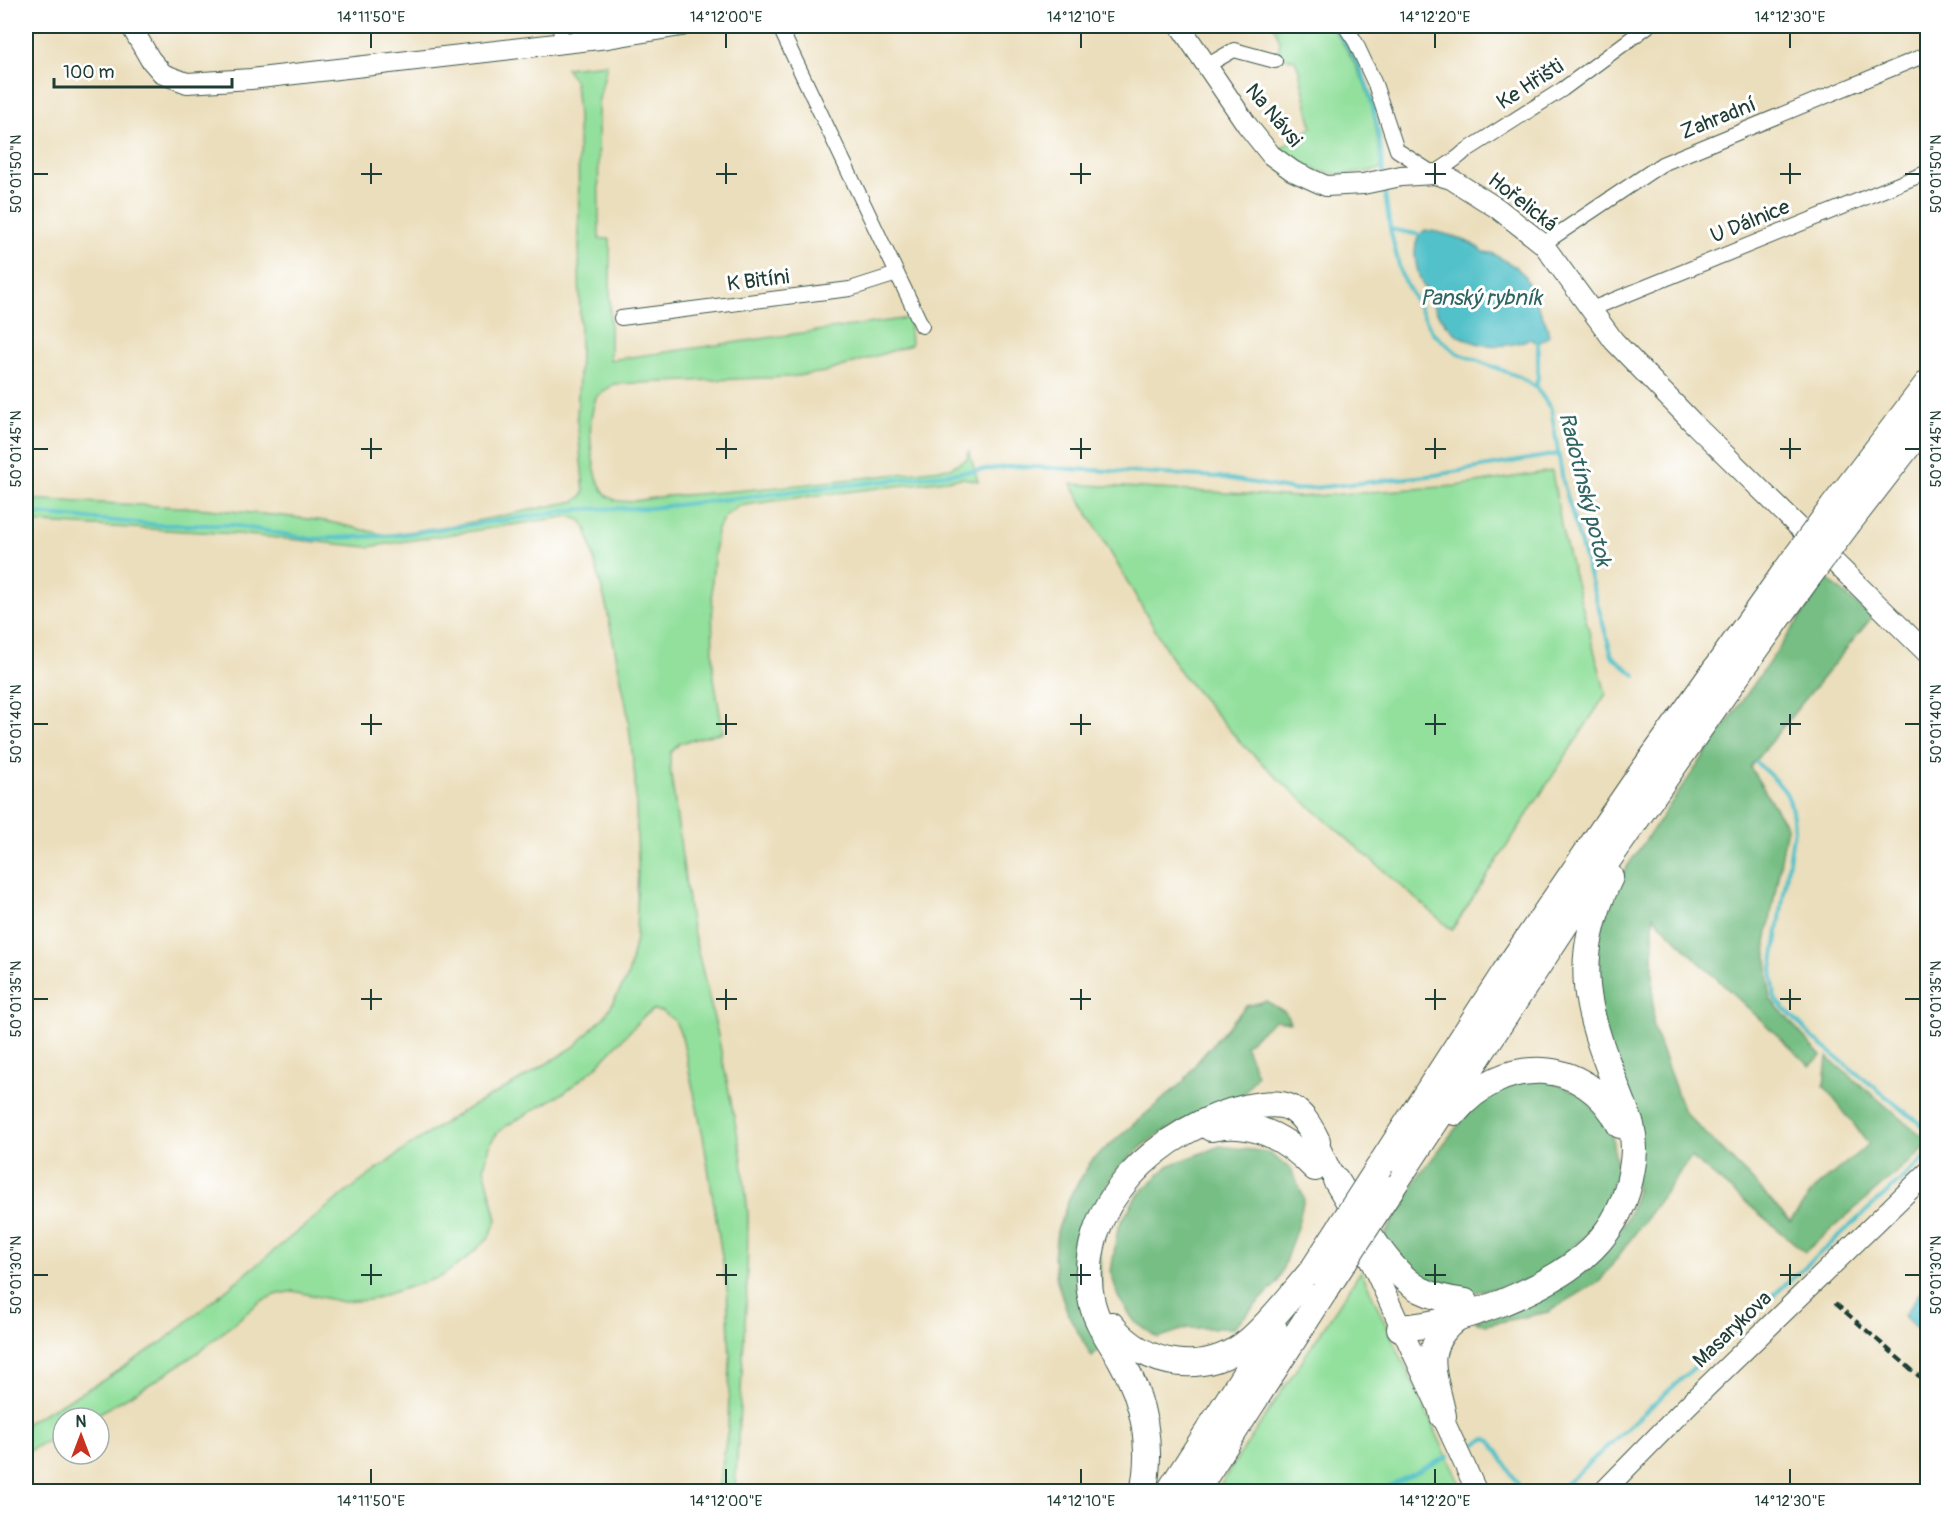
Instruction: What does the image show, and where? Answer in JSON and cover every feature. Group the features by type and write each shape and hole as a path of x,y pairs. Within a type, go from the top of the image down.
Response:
{"highway":[{"path":"1195,1491 1318,1282 1381,1164 1505,972 1698,692 1793,580 1841,514 1928,383"},
{"path":"1841,514 1928,420"},
{"path":"1391,1189 1642,812 1723,695 1793,580"},
{"path":"1400,1328 1425,1310 1461,1310 1518,1296 1558,1277 1595,1245 1616,1218 1623,1203 1631,1172 1635,1151 1633,1134 1592,1017 1586,989 1585,964 1588,939 1595,915 1642,812"},
{"path":"1169,1491 1318,1282 1391,1189 1469,1096 1493,1080 1525,1071 1550,1071 1574,1078 1603,1099 1620,1126 1631,1172"},
{"path":"1143,1491 1147,1468 1147,1448 1140,1400 1129,1373 1095,1311 1089,1275 1093,1242 1098,1227 1113,1199 1139,1167 1164,1146 1207,1121 1237,1110 1270,1104 1289,1106 1300,1113 1309,1124 1317,1141"},
{"path":"1164,1146 1210,1128 1226,1125 1245,1126 1282,1139 1325,1174 1379,1248 1403,1276 1419,1289 1461,1310"},
{"path":"1089,1275 1104,1315 1127,1343 1157,1359 1185,1363 1206,1361 1226,1354 1249,1341 1318,1282"},
{"path":"1443,1416 1432,1354 1439,1334 1461,1310"}],"main road":[{"path":"132,26 150,58 163,74 187,83 232,81 561,34 608,38 681,26"},
{"name":"Na Návsi","path":"1180,26 1247,125 1271,155 1306,178 1326,186 1363,184 1401,176 1434,174"},
{"name":"Hořelická","path":"1434,174 1451,179 1497,208 1543,244 1589,310 1614,341 1696,426 1926,652"},
{"path":"1317,1141 1325,1174 1336,1200 1362,1246 1462,1458 1485,1490"},
{"name":"Masarykova","path":"1603,1491 1688,1405 1928,1172"},
{"path":"1594,1491 1649,1446"},
{"name":"Masarykova","path":"1613,1491 1649,1446"}],"street":[{"path":"779,26 922,326"},
{"path":"1345,26 1355,41 1375,84 1397,150 1434,174"},
{"name":"Ke Hřišti","path":"1434,174 1450,165 1464,152 1563,89 1648,26"},
{"path":"1206,66 1234,50 1275,61"},
{"name":"Zahradní","path":"1543,244 1662,164 1925,61"},
{"name":"U Dálnice","path":"1589,310 1928,172"},
{"name":"K Bitíni","path":"621,318 850,289 897,274"}],"green space":[{"path":"1274,26 1329,26 1342,42 1368,94 1375,120 1382,169 1353,174 1328,173 1305,165 1280,149 1312,127 1299,70 1295,60 1277,56 1280,42"},
{"path":"607,64 598,103 599,239 610,239 610,360 909,318 911,345 825,372 789,377 614,384 596,397 591,419 593,461 599,483 609,497 629,501 950,468 967,459 969,452 978,481 963,478 739,506 725,516 717,529 712,580 713,672 723,732 680,743 670,753 670,767 691,923 717,1031 741,1152 748,1214 747,1288 735,1491 718,1491 728,1428 730,1360 727,1288 703,1136 682,1037 675,1021 663,1012 653,1010 644,1016 595,1068 565,1092 498,1132 491,1142 484,1167 497,1220 489,1237 465,1260 440,1277 369,1300 343,1302 293,1291 275,1295 261,1301 199,1352 111,1406 57,1406 102,1381 162,1342 340,1197 409,1146 461,1112 574,1047 605,1016 628,976 636,938 638,865 635,778 627,709 606,605 587,531 582,521 570,516 368,547 237,534 26,522 26,499 197,508 283,516 325,521 386,535 462,524 575,501 582,496 584,492 577,418 580,354 578,116 575,82 566,68"},
{"path":"1552,471 1562,531 1606,694 1452,930 1282,782 1240,742 1179,671 1071,484 1299,497 1456,486"},
{"path":"1827,579 1872,617 1750,767 1787,827 1766,943 1770,999 1821,1056 1810,1066 1653,916 1653,1027 1684,1112 1790,1222 1814,1189 1869,1144 1824,1086 1827,1057 1927,1140 1927,1146 1805,1252 1691,1157 1600,1281 1548,1312 1485,1325 1475,1321 1585,1272 1626,1221 1637,1191 1594,1000 1593,952 1615,884"},
{"path":"1266,1001 1285,1012 1290,1022 1275,1020 1245,1045 1257,1075 1243,1095 1191,1116 1152,1138 1118,1168 1097,1201 1104,1345 1092,1357 1068,1314 1057,1281 1054,1257 1057,1231 1071,1194 1092,1160 1184,1081 1198,1061 1246,1006"},
{"path":"1535,1076 1580,1093 1610,1128 1618,1171 1593,1230 1533,1279 1472,1293 1422,1283 1384,1236 1416,1180 1483,1093"},
{"path":"1220,1146 1267,1152 1291,1169 1304,1198 1298,1224 1278,1282 1233,1328 1187,1328 1158,1338 1135,1322 1118,1297 1111,1272 1118,1228 1136,1197 1168,1166"},
{"path":"1361,1271 1463,1491 1216,1491"},
{"path":"51,1409 51,1439 26,1452 26,1423"}],"water":[{"name":"Panský rybník","path":"1425,230 1464,240 1483,252 1492,253 1516,267 1524,275 1547,326 1549,336 1539,343 1529,339 1495,346 1469,341 1451,330 1431,303 1417,269 1415,253 1417,240"},
{"path":"1927,1282 1927,1339 1904,1316"}],"waterway":[{"name":"Radotínský potok","path":"1332,26 1355,58 1370,94 1375,113 1383,172"},
{"name":"Radotínský potok","path":"1384,186 1390,229 1401,274 1433,333 1457,353 1520,377 1536,387 1551,409 1563,481 1612,656 1635,675"},
{"path":"1390,229 1421,235"},
{"path":"1536,387 1538,338"},
{"path":"26,513 159,525 232,525 311,539 399,535 582,509 650,508 1015,466 1219,477 1294,490 1436,475 1558,454"},
{"name":"Radotínský potok","path":"1756,762 1784,791 1793,816 1794,829 1772,969 1775,999 1814,1039 1928,1130"},
{"path":"1557,1492 1928,1155"},
{"path":"1476,1444 1485,1439 1491,1441 1523,1492"},
{"path":"1377,1492 1449,1456"}],"railway":[{"path":"1835,1303 1928,1384"}]}
